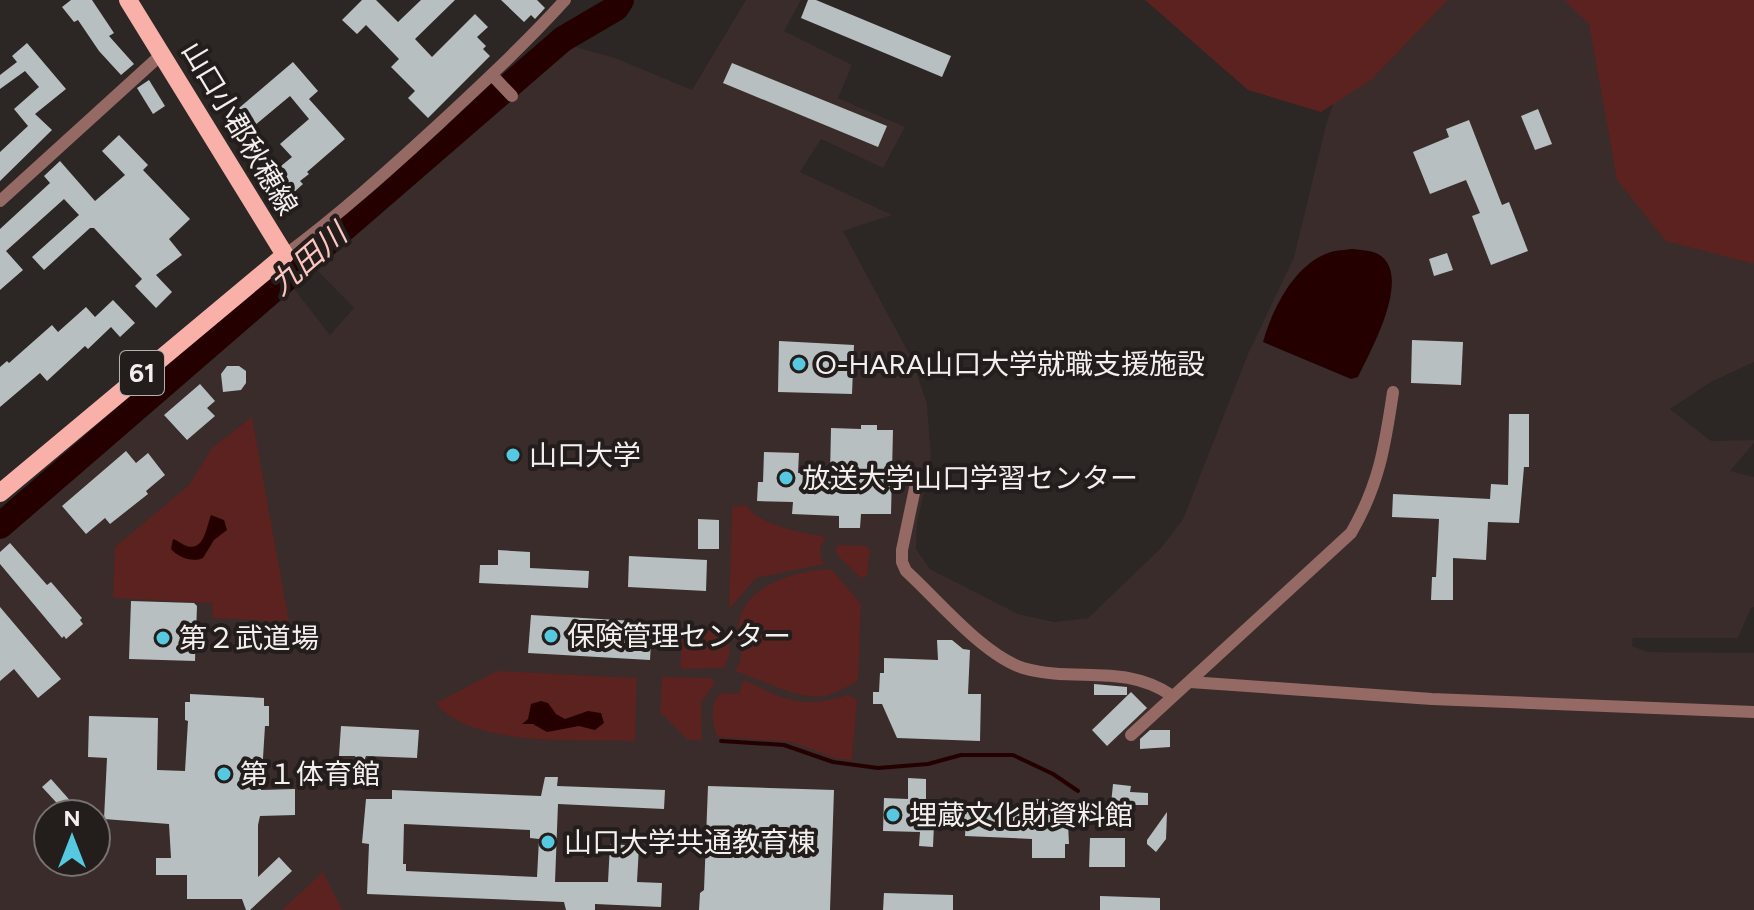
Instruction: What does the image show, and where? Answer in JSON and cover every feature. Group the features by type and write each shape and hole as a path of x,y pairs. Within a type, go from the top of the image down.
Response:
{"main road":[{"name":"山口小郡秋穂線","path":"0,493 285,255 128,0"}],"street":[{"path":"285,255 396,163 532,37 565,0"},
{"path":"0,201 163,53"},
{"path":"492,75 512,96"},
{"path":"1131,735 1171,695 1190,682 1351,533 1369,503 1384,454 1393,392"},
{"path":"918,474 902,562 906,571 987,647 1021,667 1045,672 1106,673 1131,677 1171,695"},
{"path":"1190,682 1432,699 1754,712"}],"shaded area":[{"name":"山口大学","path":"746,0 801,0 784,31 852,65 838,98 905,127 883,168 821,139 800,172 892,215 843,231 912,359 927,404 931,457 917,524 916,549 930,569 1018,614 1054,622 1088,618 1161,548 1183,519 1248,354 1294,257 1326,125 1339,86 1426,0 1754,0 1754,362 1711,382 1670,409 1711,441 1754,440 1730,471 1754,477 1754,607 1738,638 1633,638 1632,646 1648,652 1754,653 1754,910 0,910 0,537 292,286 330,335 354,308 316,269 487,113 572,46 615,58 692,90"},
{"path":"1145,0 1448,0 1371,80 1321,112 1248,90"},
{"path":"1564,0 1754,0 1754,264 1666,241 1617,180 1589,24"},
{"path":"1352,249 1378,254 1388,264 1392,278 1391,295 1379,332 1358,377 1351,379 1263,342 1286,290 1305,267 1328,253"},
{"path":"252,417 289,622 212,618 213,603 113,598 115,547 189,485 212,448"},
{"path":"747,505 760,518 771,523 827,537 820,550 824,564 756,578 729,609 732,507"},
{"path":"211,515 224,520 227,530 214,540 203,558 186,558 171,549 173,539 191,547 200,543"},
{"path":"839,545 865,546 870,550 867,575 861,578 838,556 835,551"},
{"path":"832,570 861,604 858,681 839,691 817,697 782,689 735,671 741,657 738,635 740,619 746,605 767,586 781,579"},
{"path":"712,626 726,631 728,636 730,650 724,668 681,669 681,628"},
{"path":"497,671 637,678 635,741 558,740 500,734 474,728 452,717 436,703"},
{"path":"662,677 712,678 715,683 701,702 702,740 688,740 660,712"},
{"path":"744,680 794,701 818,702 848,695 857,700 852,760 839,759 791,742 717,737 712,714 714,704 720,693 739,694"},
{"path":"541,701 548,703 556,714 565,719 588,711 601,713 604,723 595,730 579,726 547,732 533,724 522,724 528,719 531,704"},
{"path":"323,872 342,910 282,910"}],"building":[{"path":"71,0 92,0 114,33 109,36 134,64 121,75 99,51 78,20 74,22 62,7"},
{"path":"362,0 376,0 398,22 421,0 455,0 415,39 432,57 475,14 488,27 477,37 490,56 428,118 408,98 415,91 391,67 399,59 366,25 357,34 342,20"},
{"path":"501,0 537,0 545,8 535,19 531,15 524,22"},
{"path":"808,0 816,0 951,56 942,77 801,18"},
{"path":"27,43 66,89 35,114 52,130 0,181 0,152 28,126 14,109 39,87 25,71 0,89 0,75 17,62 12,56"},
{"path":"293,62 318,91 309,99 345,139 307,172 309,174 300,181 303,184 292,194 276,176 284,169 281,166 292,157 280,144 309,119 290,96 254,126 239,108"},
{"path":"732,63 887,126 878,147 723,83"},
{"path":"149,80 165,106 153,114 137,88"},
{"path":"1538,109 1552,144 1535,150 1521,116"},
{"path":"1469,120 1502,205 1509,202 1528,251 1491,265 1472,216 1480,213 1466,180 1430,194 1413,152 1449,137 1446,129"},
{"path":"119,135 148,165 143,170 190,219 169,239 182,255 156,275 172,292 156,308 135,286 142,279 94,228 90,228 44,270 32,257 79,215 64,199 6,251 23,270 0,290 0,229 50,183 44,176 60,161 95,201 125,175 102,151"},
{"path":"1447,253 1453,270 1434,276 1429,259"},
{"path":"113,300 135,323 120,337 111,327 47,381 40,373 0,407 0,367 7,361 9,363 52,325 58,332 86,307 95,317"},
{"path":"1412,340 1463,342 1461,385 1411,383"},
{"name":"O-HARA山口大学就職支援施設","path":"779,341 854,345 852,394 778,392"},
{"path":"227,366 239,366 246,371 246,383 241,390 223,392 221,374"},
{"path":"200,384 215,401 207,408 215,416 187,440 164,415"},
{"path":"1509,414 1529,414 1529,467 1524,467 1519,523 1488,522 1486,560 1453,558 1453,600 1431,600 1432,577 1436,577 1439,519 1392,517 1393,494 1490,499 1491,484 1508,485"},
{"path":"861,425 877,425 877,430 893,430 891,514 861,514 860,528 839,528 839,516 792,514 793,502 757,501 758,482 763,482 764,452 799,453 798,473 830,474 831,428 861,429"},
{"path":"126,451 136,463 148,453 165,475 146,491 148,494 110,524 105,518 86,534 62,506"},
{"path":"698,519 719,520 719,549 698,549"},
{"path":"10,543 47,585 51,582 82,618 83,624 66,639 0,564 0,552"},
{"path":"498,550 530,552 530,568 589,571 588,588 479,583 480,565 498,565"},
{"path":"629,556 707,560 706,591 628,587"},
{"name":"第２武道場","path":"131,601 194,603 197,606 195,661 129,659"},
{"path":"0,607 61,679 38,698 14,669 0,681"},
{"path":"531,615 652,622 650,660 528,653"},
{"path":"937,640 952,640 963,649 970,650 968,694 981,694 980,741 897,738 882,704 873,704 873,692 879,692 880,673 884,673 884,658 938,660"},
{"path":"1094,684 1127,687 1127,695 1094,695"},
{"path":"1131,692 1147,708 1107,746 1092,730"},
{"path":"190,694 264,698 264,706 269,706 269,726 265,726 261,790 295,789 295,815 260,816 258,825 258,877 279,857 292,871 250,910 246,910 242,899 187,899 187,875 156,875 156,858 171,858 169,824 112,820 112,798 105,798 107,758 88,757 89,716 158,718 157,770 185,771 188,721 185,720 185,702 190,702"},
{"path":"341,726 419,730 417,758 366,756 361,769 355,756 339,756"},
{"path":"1150,730 1170,730 1170,747 1140,749 1140,739"},
{"name":"山口大学共通教育棟","path":"545,777 558,777 557,786 665,790 664,809 558,804 555,882 608,882 610,844 639,846 637,882 662,883 661,907 595,904 595,910 566,910 564,902 367,894 369,844 362,843 366,799 392,799 392,790 541,796","holes":["404,824 530,830 530,838 539,839 537,877 406,871 406,864 403,864"]},
{"path":"908,778 926,779 926,808 1031,811 1031,799 1051,799 1051,804 1067,803 1069,844 1065,844 1065,858 1032,858 1032,839 965,836 966,821 940,820 940,824 934,824 933,847 919,846 920,832 883,831 884,798 908,799"},
{"path":"51,779 68,798 52,798 42,787"},
{"path":"1113,784 1131,786 1130,792 1148,793 1148,805 1131,805 1130,819 1126,819 1126,825 1105,812 1111,804"},
{"path":"708,786 834,790 830,910 699,910 700,893 704,890"},
{"path":"1167,812 1166,839 1156,852 1147,840"},
{"path":"1090,838 1125,838 1125,867 1089,867"},
{"path":"884,893 953,895 953,910 883,910"},
{"path":"1100,896 1160,898 1160,910 1100,910"}],"waterway":[{"name":"九田川","path":"0,526 563,39 616,8 621,0"},
{"path":"721,741 784,745 833,762 878,768 928,764 961,755 1013,755 1053,774 1078,791"}],"place":[{"name":"O-HARA山口大学就職支援施設","path":"799,364"},
{"name":"山口大学","path":"513,455"},
{"name":"放送大学山口学習センター","path":"786,478"},
{"name":"保険管理センター","path":"551,636"},
{"name":"第２武道場","path":"163,638"},
{"name":"第１体育館","path":"224,774"},
{"name":"埋蔵文化財資料館","path":"893,815"},
{"name":"山口大学共通教育棟","path":"548,842"}]}
